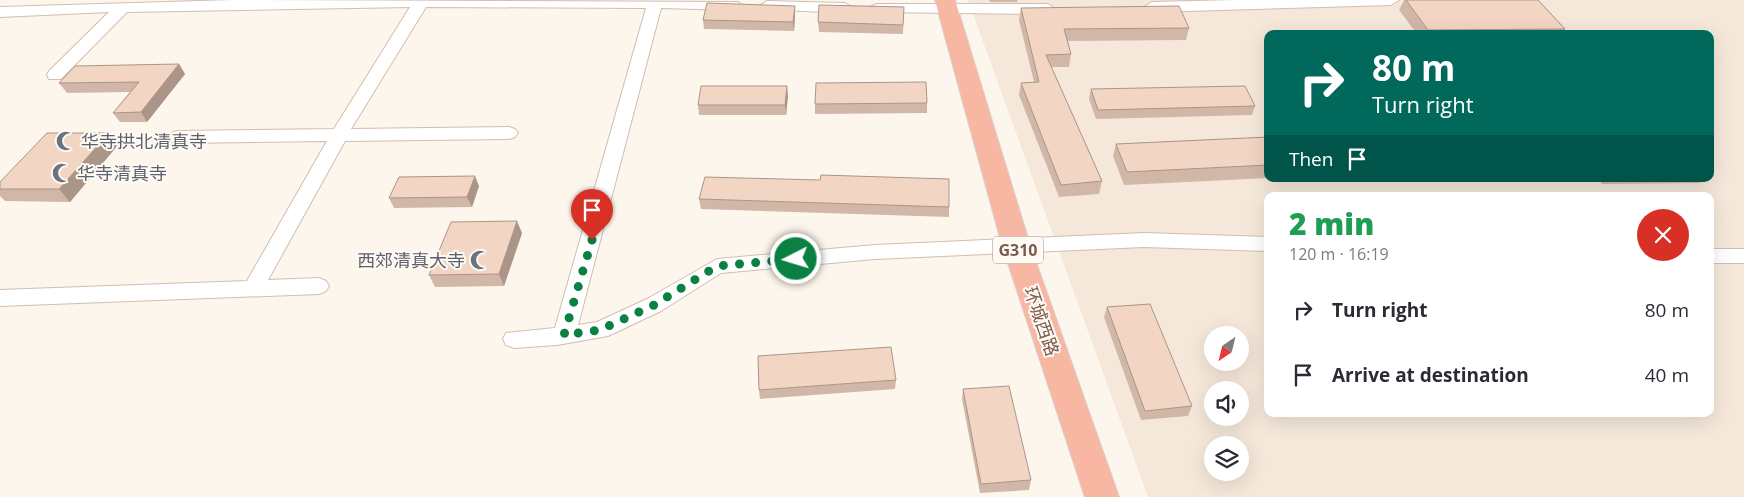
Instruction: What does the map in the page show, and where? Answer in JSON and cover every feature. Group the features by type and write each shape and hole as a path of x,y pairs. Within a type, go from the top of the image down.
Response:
{"highway":[{"name":"环城西路","path":"946,4 1016,245 1102,497"}],"street":[{"path":"1135,7 1220,3 1391,0"},
{"path":"0,12 122,6 326,1 750,5 946,4 1068,8"},
{"path":"253,288 339,135 421,2"},
{"path":"564,335 613,163 655,3"},
{"path":"55,75 122,6"},
{"path":"177,137 509,132"},
{"path":"514,339 600,330 654,305 717,266 875,252 1016,245 1144,240 1264,244"},
{"path":"1714,256 1744,256"},
{"path":"0,298 319,286"}],"shaded area":[{"path":"968,0 1744,0 1744,497 1148,497"}],"building":[{"path":"1406,0 1538,0 1565,29 1428,30"},
{"path":"707,3 795,6 793,22 703,20"},
{"path":"819,5 904,7 903,25 818,22"},
{"path":"1179,6 1189,28 1064,29 1071,54 1046,55 1102,181 1061,185 1021,83 1039,82 1021,8"},
{"path":"179,64 141,112 113,113 139,82 59,83 75,66"},
{"path":"926,82 927,103 815,104 816,83"},
{"path":"701,86 787,86 785,105 698,105"},
{"path":"1245,86 1255,106 1098,110 1091,89"},
{"path":"47,133 109,133 59,189 0,189 0,182"},
{"path":"1264,137 1264,165 1127,172 1116,144"},
{"path":"821,175 949,179 949,207 699,199 705,177 820,180"},
{"path":"475,176 467,197 389,198 399,177"},
{"name":"西郊清真大寺","path":"517,221 499,274 429,275 451,222"},
{"path":"1150,304 1192,406 1145,411 1107,307"},
{"path":"891,347 896,380 759,390 758,356"},
{"path":"1009,386 1031,480 981,484 963,389"}],"place":[{"name":"华寺拱北清真寺","path":"66,141"},
{"name":"华寺清真寺","path":"62,173"},
{"name":"西郊清真大寺","path":"480,260"}],"route":[{"path":"592,240 564,335 600,330 654,305 717,266 796,259"}]}
